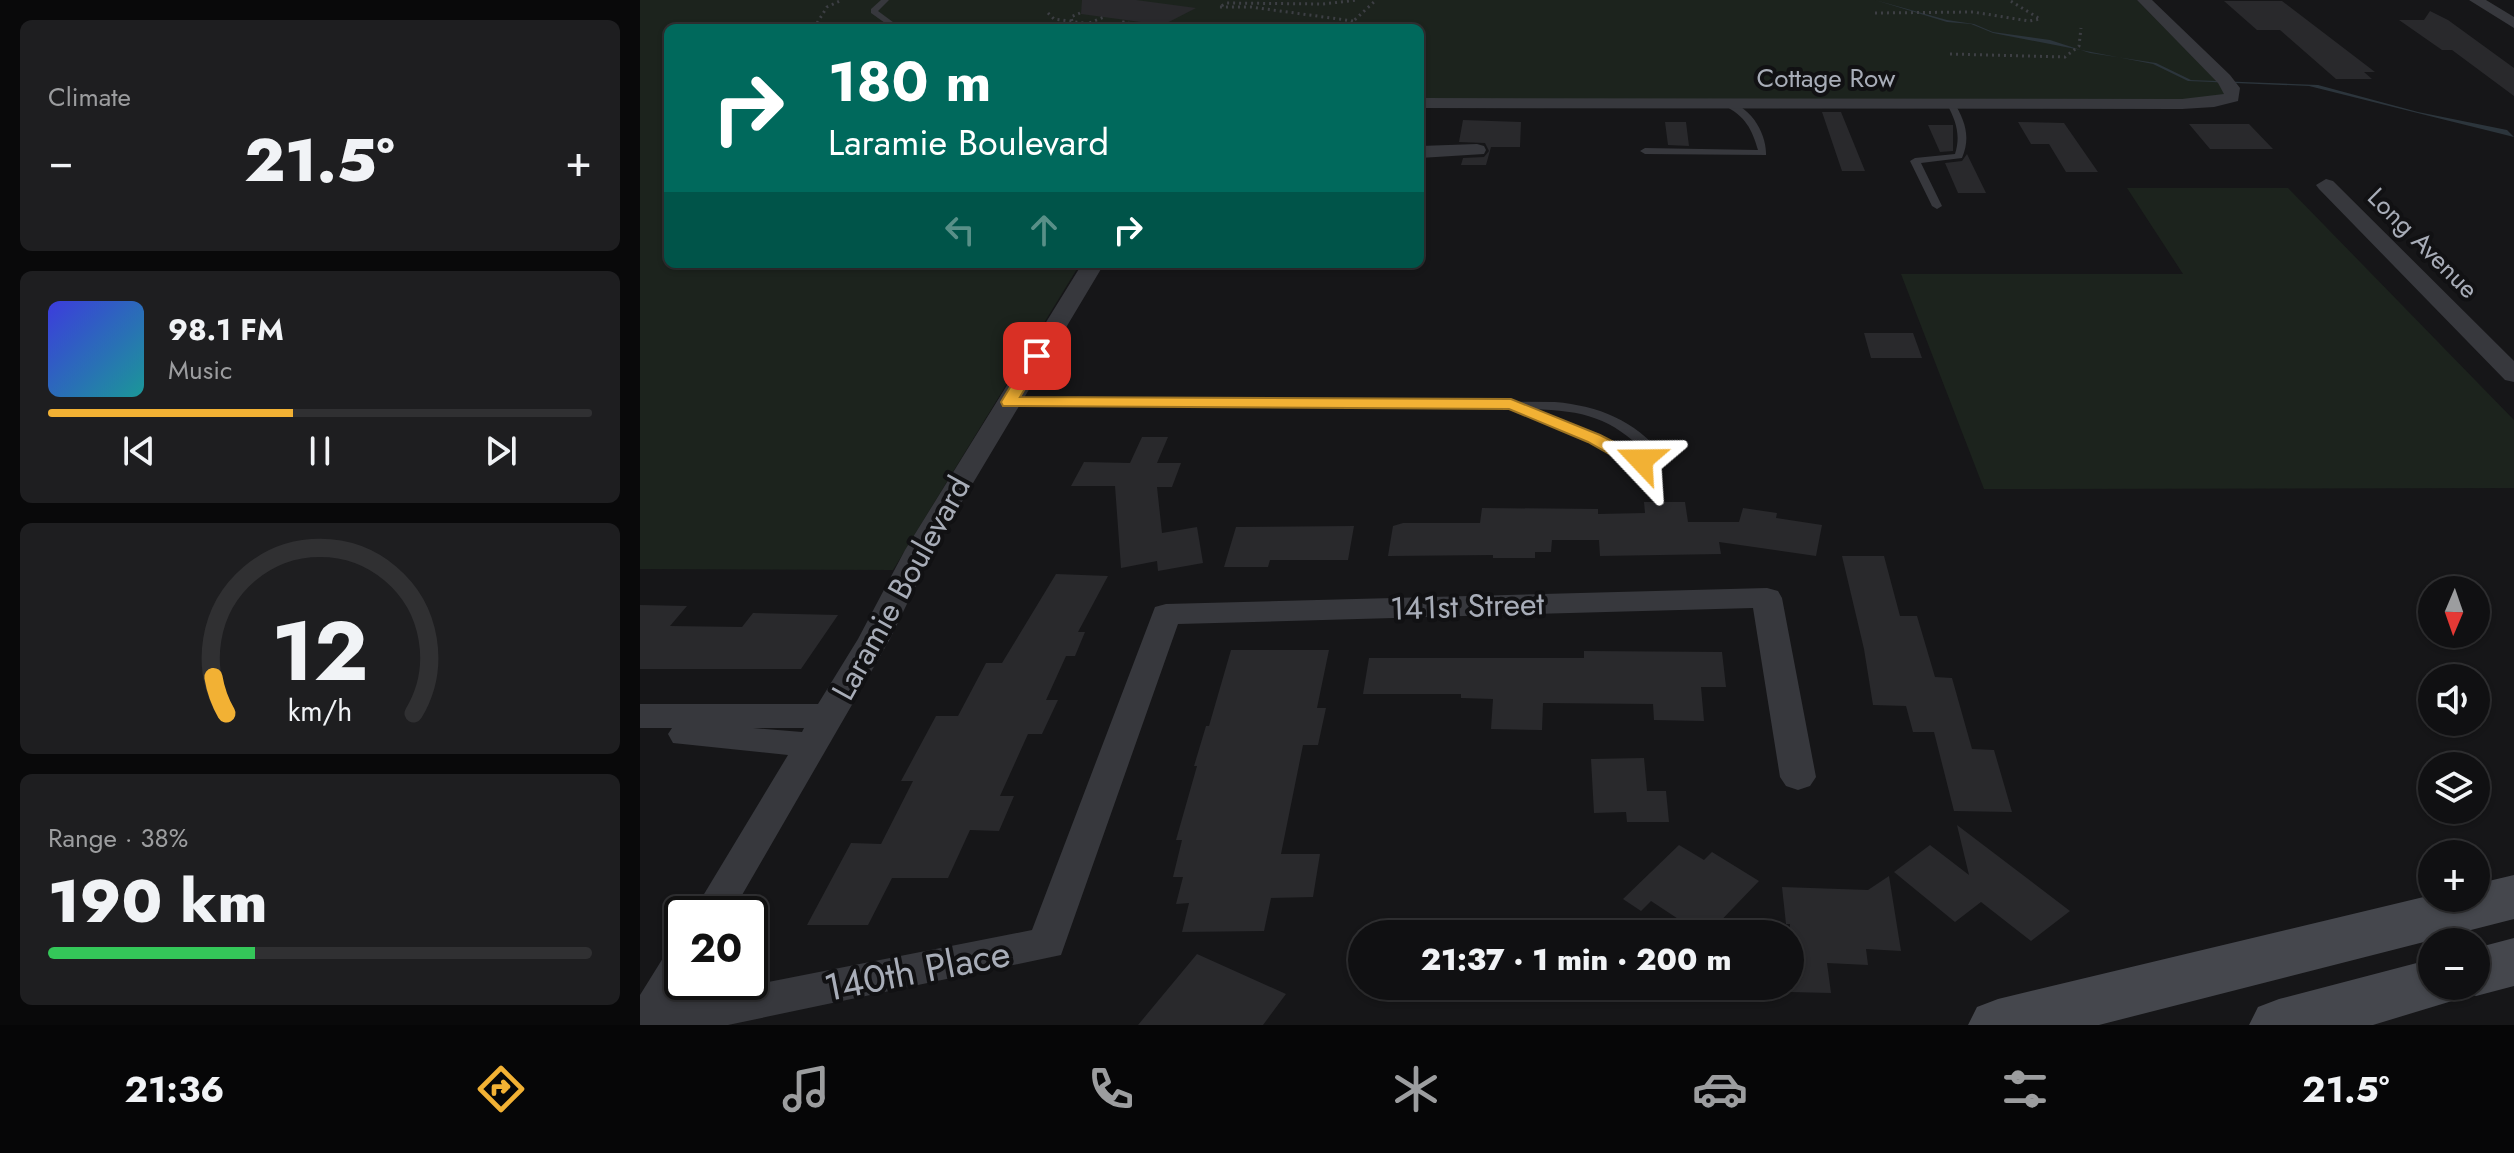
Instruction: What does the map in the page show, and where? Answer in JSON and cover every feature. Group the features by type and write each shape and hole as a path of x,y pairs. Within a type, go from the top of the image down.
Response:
{"main road":[{"path":"1998,1025 2514,897"},
{"path":"2490,968 2514,962"},
{"path":"2279,1025 2418,988"}],"street":[{"name":"Cottage Row","path":"1424,103 2195,103 2229,88 2144,0"},
{"path":"2476,0 2514,23"},
{"path":"1424,152 1477,150"},
{"name":"Long Avenue","path":"2326,185 2514,375"},
{"name":"Laramie Boulevard","path":"722,896 874,639 919,550 1091,268"},
{"name":"141st Street","path":"1047,943 1166,614 1767,598 1798,777"},
{"path":"640,716 820,730"},
{"path":"640,732 820,730"},
{"name":"140th Place","path":"645,1025 1047,943"},
{"path":"645,1025 664,993"}],"lane":[{"path":"885,0 874,11 892,24"},
{"path":"1645,151 1763,153 1757,128 1750,118 1728,104"},
{"path":"1937,206 1915,161 1959,156 1964,144 1963,131 1951,104"},
{"path":"1009,402 1511,404 1565,406 1602,412 1632,429 1656,455 1641,460 1626,456 1594,438 1511,404"}],"path":[{"path":"816,24 827,7 842,0"},
{"path":"1353,21 1251,7 1219,7 1227,3 1323,4 1358,0"},
{"path":"1350,24 1376,0"},
{"path":"1875,13 1973,12 2032,21 2040,19 2009,0"},
{"path":"1048,13 1054,19 1072,19 1086,24"},
{"path":"1072,19 1080,13"},
{"path":"1095,24 1104,17"},
{"path":"1124,24 1129,23"},
{"path":"1950,54 2051,58 2075,52 2082,38 2081,28"}],"shaded area":[{"path":"640,0 2137,0 2225,89 2224,96 2213,100 1424,101 1424,24 664,24 664,268 1078,268 893,570 640,569"},
{"path":"1875,0 1947,20 1974,24 1993,32 2050,40 2081,50 1993,33 1971,24 1947,22"},
{"path":"2119,57 2156,63 2191,80 2318,85 2418,112 2507,130 2514,137 2309,86 2188,81 2153,64"},
{"path":"2127,188 2288,188 2514,420 2514,488 1984,489 1901,274 2183,274"}],"building":[{"path":"1082,0 1136,0 1196,8 1165,24 1081,14"},
{"path":"2224,1 2282,1 2375,72 2364,72 2372,79 2336,79 2280,30 2257,30"},
{"path":"2430,11 2448,20 2514,68 2514,96 2452,50 2442,50 2399,20 2424,20"},
{"path":"1822,112 1841,112 1865,171 1842,171"},
{"path":"1463,120 1521,122 1520,147 1491,147 1486,165 1461,165 1463,158 1484,157 1489,151 1485,143 1459,142"},
{"path":"1665,122 1686,122 1689,146 1668,145"},
{"path":"2018,122 2064,123 2098,172 2066,172 2049,144 2031,144"},
{"path":"2189,124 2249,124 2273,149 2210,149"},
{"path":"1928,125 1953,125 1953,151 1940,152"},
{"path":"1967,154 1986,193 1958,193 1945,163 1962,161"},
{"path":"1864,333 1913,333 1922,358 1871,358"},
{"path":"1142,437 1168,437 1157,463 1181,463 1172,487 1157,487 1162,533 1197,527 1203,563 1158,571 1157,561 1121,568 1115,486 1071,486 1084,462 1130,463"},
{"path":"1644,502 1685,502 1688,522 1739,522 1743,508 1777,513 1776,518 1822,525 1816,556 1719,542 1721,554 1600,556 1599,540 1552,540 1551,552 1535,552 1535,558 1493,558 1493,555 1388,556 1393,526 1403,523 1480,523 1482,508 1598,509 1598,514 1645,513"},
{"path":"1354,526 1348,560 1270,560 1268,567 1224,567 1236,527"},
{"path":"1842,556 1884,556 1900,616 1917,616 1935,677 1952,678 1972,749 1994,750 2012,812 1954,811 1934,732 1913,732 1906,706 1873,705 1864,649"},
{"path":"1056,574 1108,576 1078,632 1085,632 1075,656 1066,656 1046,700 1058,700 1042,734 1028,734 1000,796 1014,796 999,831 970,830 948,878 892,878 868,925 807,925 851,843 881,844 913,781 901,781 936,716 958,716 986,663 1002,663"},
{"path":"640,605 687,606 670,626 742,627 753,613 838,615 801,669 640,669"},
{"path":"1231,650 1329,650 1317,708 1326,708 1318,745 1303,745 1281,854 1320,854 1313,897 1271,898 1264,931 1182,932 1189,903 1176,904 1183,877 1173,877 1182,840 1176,840 1197,766 1194,766"},
{"path":"1584,651 1722,652 1726,687 1701,687 1704,721 1654,720 1653,704 1543,703 1542,730 1491,729 1493,699 1461,698 1461,694 1363,694 1369,658 1584,658"},
{"path":"1644,758 1647,791 1666,791 1669,822 1627,822 1626,812 1594,813 1591,759"},
{"path":"1957,825 2070,911 2031,941 1981,902 1955,922 1894,872 1930,845 1969,875"},
{"path":"1679,845 1704,860 1712,852 1759,881 1721,920 1680,920 1651,901 1641,911 1623,899"},
{"path":"1889,876 1901,951 1866,949 1868,965 1827,963 1831,993 1804,992 1804,920 1786,920 1782,887 1868,890"},
{"path":"1197,954 1286,994 1263,1025 1138,1025"}],"route":[{"path":"1037,356 1009,402 1511,404 1641,460"}]}
